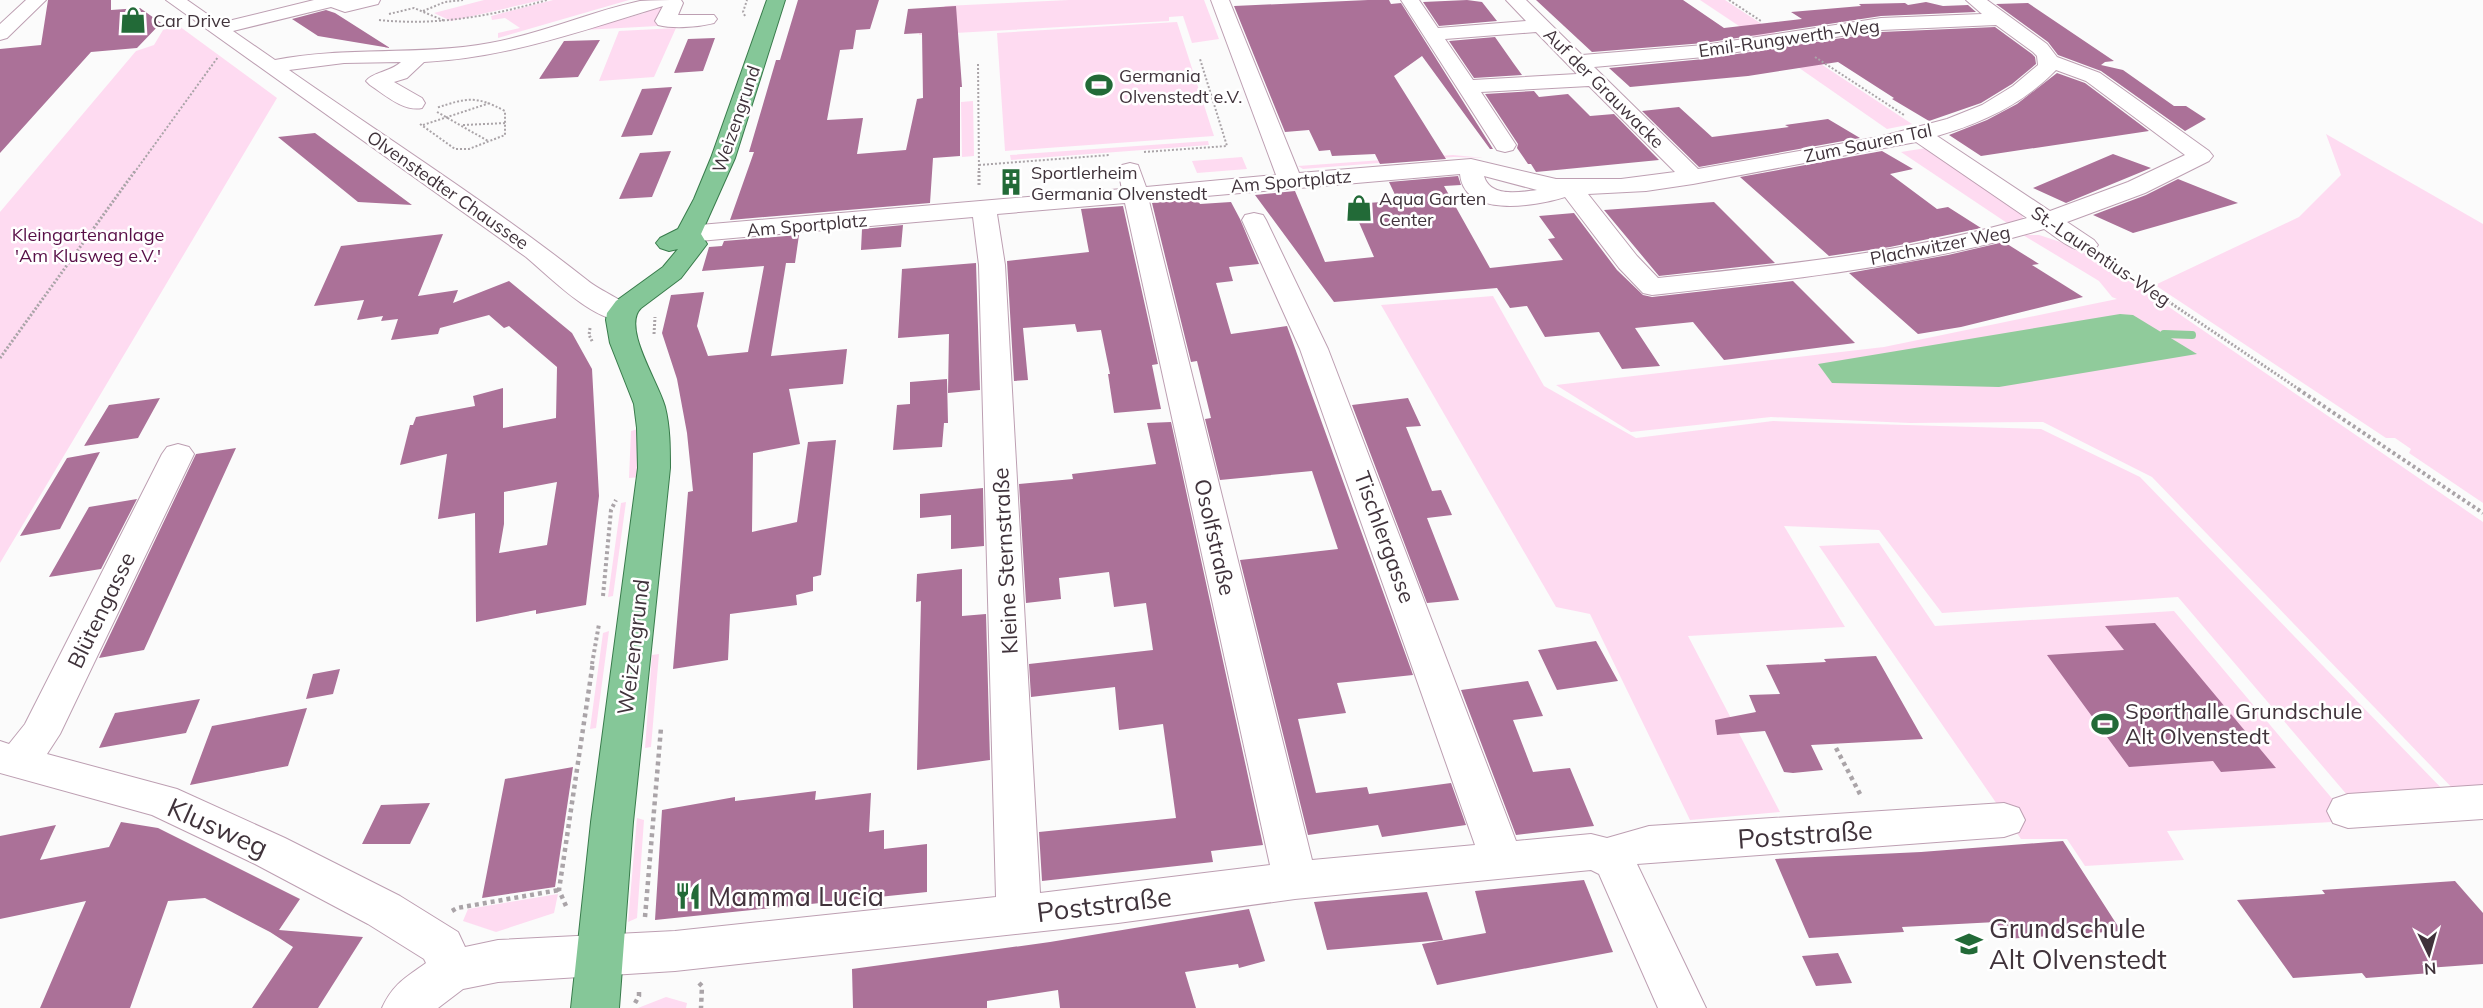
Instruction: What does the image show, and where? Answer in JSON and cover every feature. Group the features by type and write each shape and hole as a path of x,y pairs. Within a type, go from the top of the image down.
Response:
{"main road":[{"name":"Weizengrund","path":"595,1008 612,822 654,468 653,425 649,406 638,371 619,331 670,275 694,244 688,234 723,158 776,0"}],"street":[{"path":"0,34 37,0"},
{"name":"Olvenstedter Chaussee","path":"175,0 536,252 591,297 639,307"},
{"path":"273,67 314,58 418,56 503,47 664,0 674,3 665,21 707,19"},
{"path":"1220,0 1290,181"},
{"path":"1410,0 1504,145"},
{"name":"Auf der Grauwacke","path":"1515,0 1694,177"},
{"path":"1975,0 2040,48 2050,61"},
{"path":"218,30 333,1 345,6 371,9"},
{"name":"Emil-Rungwerth-Weg","path":"1577,62 1704,51 1881,24 2001,19"},
{"path":"1433,34 1541,26"},
{"path":"415,112 372,77 400,74 418,56"},
{"name":"Zum Sauren Tal","path":"1570,188 1694,177 1882,143 1918,134 1960,121 2016,95 2038,77 2050,61"},
{"name":"Plachwitzer Weg","path":"1570,188 1628,262 1652,286 1842,264 1950,245 2049,221 2123,194 2201,156 2093,77 2050,61"},
{"path":"1465,87 1595,79"},
{"name":"St.-Laurentius-Weg","path":"1918,134 2085,246"},
{"name":"Am Sportplatz","path":"688,234 903,217 984,207 1133,167 1290,181 1471,166 1503,172 1541,184 1570,188"},
{"name":"Osolfstraße","path":"1133,167 1295,880"},
{"name":"Kleine Sternstraße","path":"984,207 992,265 1019,915"},
{"name":"Tischlergasse","path":"1254,220 1314,349 1336,405 1502,860"},
{"name":"Blütengasse","path":"9,759 39,734 178,454"},
{"name":"Klusweg","path":"9,759 162,801 270,850 384,910 442,946 452,971"},
{"path":"2348,812 2483,802"},
{"name":"Poststraße","path":"599,955 675,951 1019,915 1295,880 1591,852 1608,856 1632,847 1649,844 2004,820"},
{"path":"1608,856 1620,871 1682,1008"},
{"path":"406,1008 414,998 452,971 498,961 599,955"}],"path":[{"path":"422,11 445,2 463,0"},
{"path":"371,9 396,22 448,22 486,16 546,0"},
{"path":"743,12 747,0"},
{"path":"1729,0 1923,127 1918,134"},
{"path":"345,6 371,9 414,8 448,22"},
{"path":"0,358 218,57 210,51"},
{"path":"979,165 1133,167 1227,146 1200,59"},
{"path":"978,64 979,196 984,207"},
{"path":"415,112 422,125 455,149 469,149 505,135 507,123 505,111 480,97 471,97 432,110 488,141"},
{"path":"422,125 491,103"},
{"path":"460,126 507,123"},
{"name":"St.-Laurentius-Weg","path":"2085,246 2483,513"},
{"path":"639,307 655,317 654,340"},
{"path":"589,334 595,348"},
{"name":"Weizengrund","path":"603,600 612,510 619,495"},
{"name":"Weizengrund","path":"567,910 559,890 581,733 600,623"},
{"path":"1836,748 1877,829"},
{"path":"421,933 457,908 559,890"}],"green space":[{"path":"484,0 542,0 451,21 434,13"},
{"path":"553,0 629,0 498,38 498,33 520,28 505,18 492,20 491,16"},
{"path":"1069,0 1204,0 1219,39 1192,43 1183,16 1169,17 1169,21 919,35 919,23 932,22 945,6"},
{"path":"1700,0 1725,0 1780,36 1760,40"},
{"path":"666,4 667,10 658,26 583,30 645,13 640,9"},
{"name":"Germania Olvenstedt e.V.","path":"1177,22 1214,136 1005,151 997,33"},
{"name":"Kleingartenanlage 'Am Klusweg e.V.'","path":"179,26 277,98 0,563 0,212 136,51 154,45 163,30"},
{"path":"676,28 654,77 599,81 619,31"},
{"path":"1789,43 1912,124 1887,129 1769,47"},
{"path":"973,101 974,156 962,157 961,102"},
{"path":"2326,134 2483,224 2483,503 2409,453 2411,449 2395,438 2386,438 2155,285 2299,217 2341,175"},
{"path":"1208,141 1209,145 1011,160 1010,155"},
{"path":"1926,148 2021,209 2023,219 2010,225 1901,152"},
{"path":"1453,155 1484,158 1454,157 1303,169 1298,166"},
{"path":"1242,157 1247,169 1197,173 1192,161"},
{"path":"2023,235 2039,235 2076,247 2166,305 2483,522 2483,794 2460,796 2152,477 2043,422 1910,423 1771,417 1631,432 1556,385 1884,347 2117,299 2112,297 2099,281"},
{"path":"1493,296 1544,386 1636,438 1773,421 2041,429 2140,477 2448,795 2348,796 2178,597 1942,613 1879,530 1784,526 1845,627 1688,636 1780,812 1690,820 1590,614 1556,607 1381,305"},
{"path":"638,429 641,477 629,478 631,431"},
{"path":"626,502 613,596 608,597 621,503"},
{"name":"Sporthalle Grundschule Alt Olvenstedt","path":"1879,543 1935,626 2174,611 2351,821 2167,831 2184,860 2085,866 2067,839 2021,839 1819,546"},
{"path":"609,631 596,728 590,729 603,633"},
{"path":"659,654 651,747 645,748 652,655"},
{"path":"637,818 644,820 637,918 628,922"},
{"path":"558,894 554,913 496,932 463,921 468,909"},
{"path":"666,997 687,1003 686,1008 638,1008"}],"shaded area":[{"path":"2120,314 2133,315 2197,354 1999,387 1832,383 1818,364"}],"building":[{"path":"48,0 111,0 111,10 140,8 161,23 137,48 91,52 0,153 0,49 41,45"},
{"path":"798,0 879,0 870,29 856,30 853,49 840,50 827,120 863,118 857,154 906,150 917,99 923,98 922,33 904,34 908,9 956,6 962,87 960,87 960,156 933,158 930,203 730,220 754,152 749,152 776,60 780,60"},
{"path":"1389,0 1391,4 1401,3 1493,149 1490,149 1422,56 1394,76 1446,159 1380,164 1375,154 1332,156 1330,150 1319,151 1309,130 1285,132 1234,6"},
{"path":"1467,0 1482,2 1497,21 1439,26 1423,2"},
{"path":"1536,0 1683,0 1724,28 1802,19 1791,12 1861,6 1859,4 1905,3 1908,5 1926,2 1943,6 1968,5 1976,12 1881,16 1704,43 1592,52"},
{"path":"2028,3 2114,61 2101,65 2123,70 2174,106 2186,106 2206,119 2185,131 2101,71 2058,55 2048,42 1996,4"},
{"path":"326,10 335,13 390,48 318,36 292,19"},
{"path":"1995,27 2032,54 2036,64 2012,84 1981,103 1929,121 1838,62 1748,76 1630,87 1609,68 1704,59 1881,32"},
{"path":"1495,37 1522,75 1474,78 1449,41"},
{"path":"715,38 703,71 674,73 688,39"},
{"path":"600,40 578,77 539,79 564,41"},
{"path":"2057,73 2085,83 2149,131 1981,156 1949,135 1987,120 2017,104"},
{"path":"672,87 652,135 621,137 642,89"},
{"path":"1534,91 1539,97 1568,94 1590,116 1614,114 1659,160 1536,172 1517,148 1518,144 1485,94"},
{"path":"1679,107 1712,137 1789,127 1785,125 1828,119 1860,138 1699,167 1642,111"},
{"path":"315,133 412,205 358,202 278,137"},
{"path":"671,151 652,197 619,199 640,153"},
{"path":"1882,151 1913,169 1890,174 1937,209 1948,207 1981,228 1890,247 1829,256 1740,177"},
{"path":"2113,154 2151,168 2066,203 2033,188"},
{"path":"1458,176 1461,185 1444,186 1490,268 1563,260 1548,239 1555,238 1539,216 1574,213 1617,270 1643,295 1652,297 1793,281 1855,343 1724,360 1693,322 1635,328 1660,366 1622,369 1599,332 1545,337 1527,306 1510,308 1497,288 1334,302 1255,195 1295,191 1325,262 1374,257 1351,204 1398,201 1389,182"},
{"path":"2178,179 2238,203 2133,233 2093,215 2146,195"},
{"path":"1197,199 1200,204 1231,202 1240,219 1259,264 1229,267 1233,281 1216,283 1231,334 1287,326 1413,675 1337,683 1346,713 1298,719 1316,793 1367,787 1369,794 1451,783 1466,825 1382,837 1378,825 1308,835 1240,560 1338,549 1312,471 1220,480 1205,419 1211,418 1197,361 1191,362 1152,203"},
{"path":"1714,202 1775,263 1659,276 1604,210"},
{"path":"1123,206 1158,364 1152,365 1161,409 1114,413 1108,374 1110,374 1101,330 1077,332 1075,324 1023,328 1028,380 1014,381 1007,261 1089,252 1081,209"},
{"path":"903,225 901,247 861,250 862,229"},
{"path":"443,234 418,296 458,290 453,303 509,281 572,333 592,369 599,496 586,605 536,614 536,610 476,622 475,513 438,519 447,454 400,465 410,425 413,425 416,417 475,406 473,396 503,388 503,428 556,418 557,367 509,326 504,328 489,315 440,328 438,334 391,340 398,319 381,321 383,316 357,320 364,300 314,306 341,246","holes":["557,482 547,545 499,553 504,524 504,492"]},
{"path":"799,235 795,263 786,263 771,356 847,349 843,384 789,389 800,444 753,453 752,532 797,522 808,442 836,440 821,575 813,577 813,591 796,595 797,605 730,614 728,660 673,669 688,492 693,491 687,433 677,379 662,333 671,295 704,292 697,326 708,356 748,352 764,266 702,271 709,247 722,246 724,241"},
{"path":"2004,242 2039,264 2032,265 2083,297 1961,327 1918,334 1849,273 1948,255"},
{"path":"976,263 980,390 948,393 949,334 898,338 902,269"},
{"path":"947,379 948,423 944,423 942,447 893,450 897,405 910,404 910,382"},
{"path":"160,398 138,438 84,446 109,405"},
{"path":"1408,398 1421,426 1406,427 1432,491 1441,490 1452,515 1427,518 1459,600 1427,603 1352,405"},
{"path":"1171,422 1263,845 1211,851 1213,862 1042,881 1039,832 1176,818 1163,724 1119,730 1115,687 1031,697 1029,664 1153,650 1146,603 1114,607 1109,572 1059,578 1061,599 1026,603 1019,484 1073,479 1072,474 1156,464 1147,423"},
{"path":"236,448 144,650 99,658 196,454"},
{"path":"100,452 60,529 20,536 67,458"},
{"path":"983,488 984,546 951,549 951,515 920,518 920,494"},
{"path":"137,499 101,569 49,577 89,507"},
{"path":"962,569 962,616 986,614 990,760 917,770 921,601 916,602 917,574"},
{"path":"2155,623 2276,768 2221,772 2213,761 2129,767 2047,655 2124,650 2105,626"},
{"path":"1596,641 1618,681 1557,690 1538,650"},
{"path":"1876,656 1923,739 1811,745 1823,770 1793,773 1784,772 1765,731 1717,735 1715,720 1756,712 1749,695 1780,694 1766,665 1826,662 1824,659"},
{"path":"340,669 333,694 306,699 313,674"},
{"path":"1528,681 1543,716 1513,720 1533,772 1570,768 1594,826 1516,835 1461,690"},
{"path":"200,699 186,733 99,748 115,713"},
{"path":"307,708 288,766 190,785 212,726"},
{"path":"573,767 555,887 482,898 505,779"},
{"path":"816,791 815,800 871,793 869,832 884,830 884,849 927,844 927,892 655,920 662,810 735,797 735,801"},
{"path":"430,803 410,844 362,844 381,805"},
{"path":"121,822 158,828 300,899 279,930 363,937 318,1008 252,1008 293,947 270,932 205,898 168,901 130,1008 40,1008 86,901 0,919 0,836 56,825 40,860 109,847"},
{"path":"2063,841 2121,931 2006,939 1996,922 1902,927 1904,932 1809,938 1775,859 1921,852"},
{"path":"1584,880 1613,952 1437,985 1422,944 1486,933 1475,891"},
{"path":"2455,881 2483,913 2483,964 2427,968 2431,973 2366,978 2362,973 2293,978 2237,900 2325,894 2322,890"},
{"path":"1427,892 1443,940 1327,950 1314,902"},
{"path":"1249,909 1265,961 1239,968 1238,964 1185,972 1196,1008 1060,1008 1058,990 987,1001 987,1008 853,1008 852,969 1050,942"},
{"path":"1838,953 1852,983 1816,986 1802,956"}],"waterway":[{"path":"2164,334 2192,335"}],"place":[{"name":"Car Drive","path":"133,20"},
{"name":"Germania Olvenstedt e.V.","path":"1099,85"},
{"name":"Sportlerheim Germania Olvenstedt","path":"1011,182"},
{"name":"Aqua Garten Center","path":"1359,208"},
{"name":"Sporthalle Grundschule Alt Olvenstedt","path":"2105,724"},
{"name":"Mamma Lucia","path":"688,896"},
{"name":"Grundschule Alt Olvenstedt","path":"1969,944"}]}
